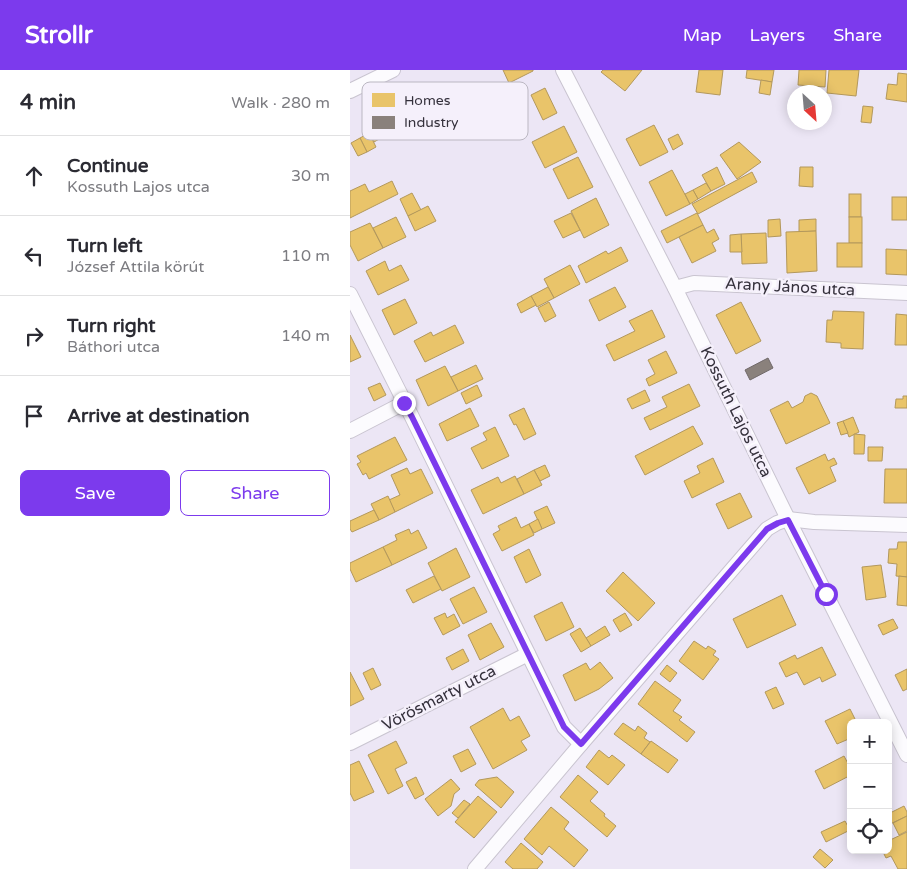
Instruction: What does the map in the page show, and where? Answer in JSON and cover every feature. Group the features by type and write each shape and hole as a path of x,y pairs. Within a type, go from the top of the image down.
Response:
{"street":[{"path":"368,82 393,70"},
{"name":"Kossuth Lajos utca","path":"563,70 907,755"},
{"path":"350,91 362,85"},
{"name":"Arany János utca","path":"674,288 694,283 907,293"},
{"path":"350,294 564,727 581,744"},
{"path":"350,430 404,403"},
{"path":"475,869 767,529 788,520 907,525"},
{"name":"Vörösmarty utca","path":"350,743 528,654"}],"building: Homes":[{"path":"503,70 533,70 511,82 509,82"},
{"path":"603,70 642,70 625,91 601,72"},
{"path":"699,70 723,70 720,95 696,92"},
{"path":"747,70 774,70 772,82 746,78"},
{"path":"799,70 826,70 825,85 798,85"},
{"path":"829,70 859,70 856,96 832,94 832,85 828,85"},
{"path":"898,73 907,74 907,102 886,99 888,84 897,85"},
{"path":"761,80 772,82 770,95 759,93"},
{"path":"545,88 557,113 543,120 531,95"},
{"path":"863,106 873,107 871,123 861,122"},
{"path":"654,125 668,152 640,166 626,139"},
{"path":"564,126 577,152 545,168 532,142"},
{"path":"678,134 683,144 673,150 668,139"},
{"path":"362,137 362,140 372,140 376,147 367,152 360,138"},
{"path":"360,138 367,152 358,156 351,143"},
{"path":"739,142 761,162 737,179 720,155"},
{"path":"578,157 593,187 568,199 553,169"},
{"path":"717,167 725,184 711,191 702,175"},
{"path":"800,167 813,167 813,187 799,186"},
{"path":"672,170 690,204 666,216 649,182"},
{"path":"752,172 757,182 698,214 692,204"},
{"path":"392,181 398,194 350,218 350,191 365,184 369,192"},
{"path":"706,183 711,191 698,199 693,190"},
{"path":"693,190 698,199 690,204 685,194"},
{"path":"412,193 421,210 408,216 400,199"},
{"path":"849,194 861,194 861,217 849,217"},
{"path":"892,197 907,197 907,220 892,220"},
{"path":"596,198 609,225 584,238 571,211"},
{"path":"428,206 436,221 415,231 408,216"},
{"path":"571,213 580,230 563,238 554,221"},
{"path":"697,213 703,225 667,243 661,231"},
{"path":"396,217 406,237 383,248 373,228"},
{"path":"849,217 862,217 862,243 849,243"},
{"path":"780,219 781,236 768,237 768,220"},
{"path":"816,219 816,231 799,232 799,220"},
{"path":"370,223 383,248 358,261 350,245 350,232"},
{"path":"703,225 707,233 714,229 719,239 712,243 716,251 692,263 679,237"},
{"path":"816,231 817,271 787,273 786,232"},
{"path":"766,233 767,263 742,264 741,234"},
{"path":"741,234 742,252 730,252 730,235"},
{"path":"837,243 862,243 862,267 837,267"},
{"path":"621,247 628,261 586,283 578,266 606,251 608,254"},
{"path":"886,249 907,250 907,275 886,274"},
{"path":"385,261 389,271 401,265 409,280 378,295 366,271"},
{"path":"570,265 580,284 554,298 544,279"},
{"path":"548,287 554,298 537,307 531,296"},
{"path":"615,287 626,307 599,321 589,300"},
{"path":"531,296 536,305 521,313 517,304"},
{"path":"405,299 417,323 394,335 382,310"},
{"path":"549,302 556,316 545,322 538,308"},
{"path":"741,302 761,341 736,354 716,315"},
{"path":"652,310 665,337 614,361 606,345 635,331 629,321"},
{"path":"833,311 864,312 863,349 841,348 841,343 826,342 827,320 832,320"},
{"path":"896,314 907,315 907,345 895,345"},
{"path":"455,325 464,343 425,362 414,341 431,332 433,336"},
{"path":"350,335 361,357 350,362"},
{"path":"666,351 677,373 649,386 646,379 655,374 648,360"},
{"path":"476,365 483,379 458,391 451,377"},
{"path":"445,366 458,391 428,406 416,380"},
{"path":"380,383 386,395 374,401 368,388"},
{"path":"689,384 700,406 650,430 644,418 667,407 662,397"},
{"path":"477,385 482,396 466,404 461,393"},
{"path":"645,390 650,401 632,409 627,399"},
{"path":"811,393 817,396 830,423 786,444 770,410 788,401 792,408 803,402 805,396"},
{"path":"903,396 907,396 907,408 895,408 896,399 903,399"},
{"path":"470,408 479,426 447,441 439,424"},
{"path":"524,408 536,434 524,440 509,415"},
{"path":"853,417 859,432 849,437 843,421"},
{"path":"843,421 848,433 841,435 837,423"},
{"path":"693,426 703,444 645,475 635,456"},
{"path":"495,427 509,456 482,469 471,448 487,440 483,433"},
{"path":"854,434 865,435 864,454 854,454"},
{"path":"395,437 407,460 369,479 366,473 363,475 357,464 361,462 357,456"},
{"path":"868,447 883,447 882,461 868,461"},
{"path":"825,454 828,461 834,458 837,464 830,467 836,481 809,494 796,468"},
{"path":"713,458 724,482 692,498 684,481 700,473 697,466"},
{"path":"545,465 550,476 540,481 534,470"},
{"path":"407,468 410,474 421,469 433,493 395,512 389,500 400,495 391,475"},
{"path":"885,469 907,469 907,503 884,503"},
{"path":"534,470 542,485 524,494 517,479"},
{"path":"515,476 524,494 483,514 471,490 498,477 501,483"},
{"path":"740,493 752,517 728,529 716,504"},
{"path":"388,496 395,512 379,520 371,504"},
{"path":"547,506 555,523 542,529 534,512"},
{"path":"374,510 379,520 352,532 350,521"},
{"path":"516,517 521,528 529,524 534,535 502,551 493,534 500,530 498,526"},
{"path":"538,519 542,529 534,533 529,524"},
{"path":"409,529 411,534 418,530 427,548 392,565 383,547 397,540 395,535"},
{"path":"898,542 907,542 907,577 896,576 897,564 888,563 889,549 897,549"},
{"path":"383,547 392,565 356,582 350,569 350,563"},
{"path":"456,548 470,577 442,591 428,563"},
{"path":"529,549 541,575 526,583 514,557"},
{"path":"881,565 886,597 866,600 862,567"},
{"path":"623,572 655,603 638,621 606,591"},
{"path":"434,576 441,589 413,603 406,590"},
{"path":"899,576 907,577 907,606 897,605"},
{"path":"474,587 487,612 463,624 450,599"},
{"path":"782,595 796,625 747,648 733,619"},
{"path":"562,602 574,627 546,641 534,616"},
{"path":"445,613 447,618 454,614 460,626 443,635 434,618"},
{"path":"625,613 632,625 620,632 613,620"},
{"path":"893,619 898,628 883,635 878,625"},
{"path":"491,623 504,647 480,660 468,635"},
{"path":"605,626 610,635 591,646 586,638"},
{"path":"580,628 591,646 581,652 570,634"},
{"path":"694,641 706,649 708,646 716,651 713,655 719,659 703,680 679,661"},
{"path":"822,647 836,675 822,682 820,677 804,685 797,672 786,677 779,663 795,655 797,659"},
{"path":"463,649 469,661 452,670 446,658"},
{"path":"600,662 613,678 599,689 575,701 563,675 586,663 590,670"},
{"path":"667,665 677,673 670,682 660,674"},
{"path":"373,668 381,685 371,690 363,673"},
{"path":"907,669 907,689 903,691 895,675"},
{"path":"350,672 364,699 350,706"},
{"path":"655,681 681,700 673,711 682,717 679,720 695,732 687,742 638,704"},
{"path":"776,687 784,704 773,709 765,692"},
{"path":"503,708 510,721 519,716 530,736 521,741 527,750 493,769 470,727"},
{"path":"850,709 855,719 847,719 847,740 837,744 825,721"},
{"path":"623,723 635,731 638,726 647,733 644,738 650,742 641,754 614,734"},
{"path":"396,741 407,763 395,769 403,786 388,794 368,755"},
{"path":"651,741 678,760 668,773 641,754"},
{"path":"468,749 476,764 461,772 453,756"},
{"path":"599,750 609,758 612,755 625,765 608,785 586,767"},
{"path":"844,756 847,762 847,777 824,789 815,771"},
{"path":"359,761 374,792 354,801 350,793 350,765"},
{"path":"578,775 598,792 590,801 616,826 607,837 560,797"},
{"path":"416,777 424,794 415,799 406,782"},
{"path":"497,777 514,792 501,808 475,785 479,780"},
{"path":"451,779 460,789 454,794 451,806 438,816 425,799"},
{"path":"478,796 497,812 474,838 455,822"},
{"path":"464,800 470,804 458,818 452,813"},
{"path":"904,806 907,816 892,823 892,812"},
{"path":"551,807 569,822 564,829 588,850 574,867 549,846 542,855 524,839"},
{"path":"907,816 907,831 899,835 893,823"},
{"path":"845,821 847,825 847,832 826,842 821,832"},
{"path":"907,832 907,869 898,869 891,856 886,858 884,854 892,854 892,839"},
{"path":"521,843 543,862 537,869 513,869 505,862"},
{"path":"820,849 833,860 825,868 813,857"}],"building: Industry":[{"path":"768,358 773,368 750,380 745,370"}],"route":[{"path":"404,403 564,727 581,744 767,529 788,520 826,594"}]}
